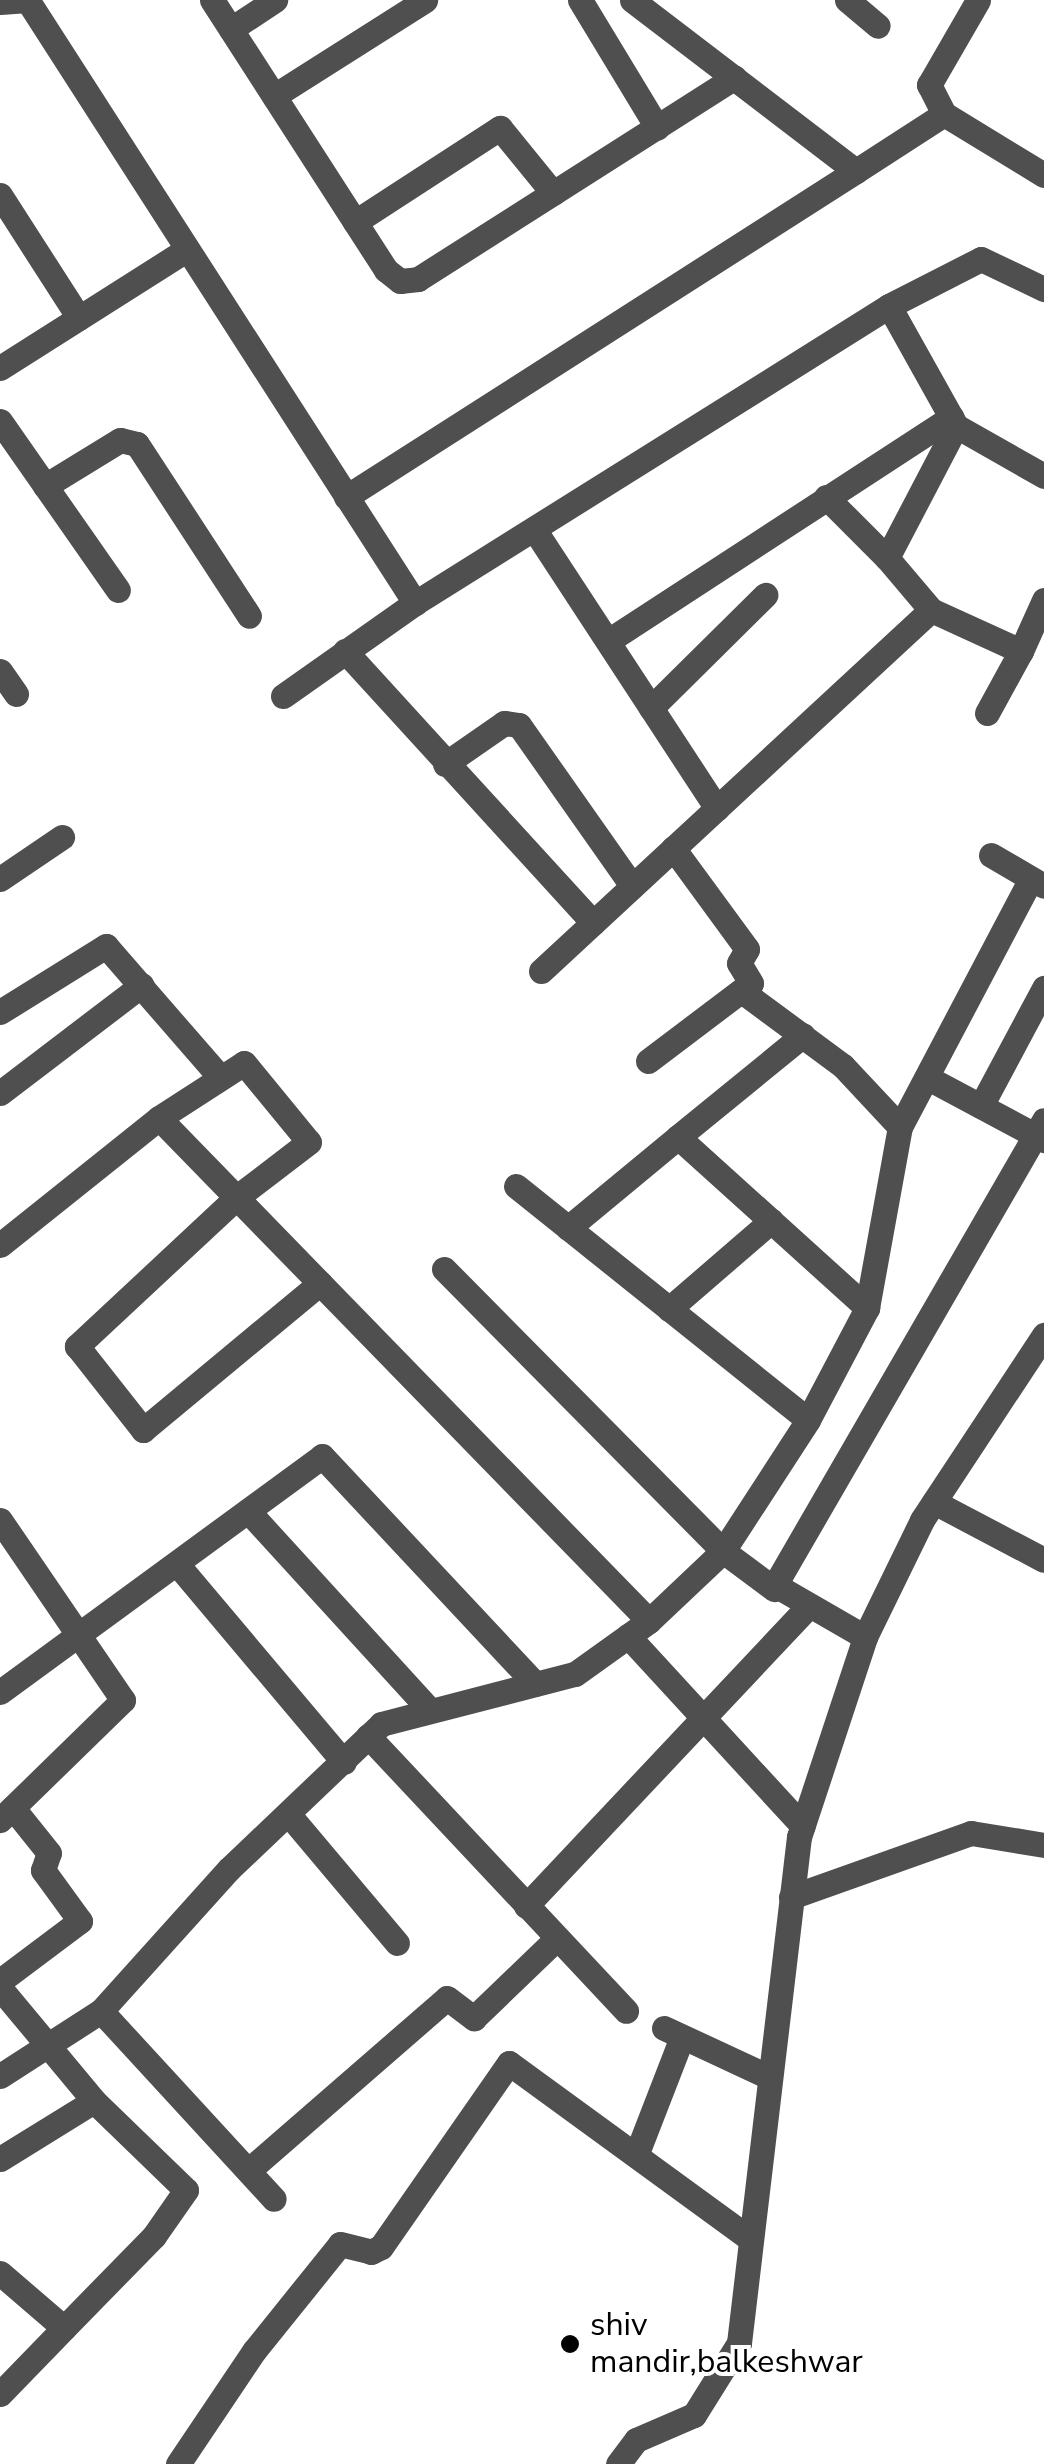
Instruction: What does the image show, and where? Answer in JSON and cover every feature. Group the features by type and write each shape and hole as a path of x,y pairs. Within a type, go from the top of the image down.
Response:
{"street":[{"path":"0,2 28,0 415,603"},
{"path":"212,0 386,270 409,282 734,78"},
{"path":"231,29 275,0"},
{"path":"580,0 657,127"},
{"path":"632,0 856,171"},
{"path":"847,0 878,26"},
{"path":"978,0 928,85 944,114 1042,169"},
{"path":"274,96 420,1"},
{"path":"346,497 944,114"},
{"path":"355,222 500,128 553,194"},
{"path":"0,195 79,318"},
{"path":"0,368 186,250"},
{"path":"284,696 415,603 889,306 981,259 1044,289"},
{"path":"889,306 954,421 1044,476"},
{"path":"0,421 118,590"},
{"path":"608,642 826,497 954,421"},
{"path":"887,558 954,421"},
{"path":"45,486 120,440 137,444 248,616"},
{"path":"826,497 887,558 931,610 1020,651"},
{"path":"534,529 717,808"},
{"path":"651,708 765,595"},
{"path":"986,713 1044,600"},
{"path":"541,971 931,610"},
{"path":"345,652 593,922"},
{"path":"0,670 16,694"},
{"path":"445,764 504,724 520,725 632,886"},
{"path":"0,879 62,837"},
{"path":"648,1061 751,983 739,963 747,949 674,848"},
{"path":"0,2076 101,2011 229,1869 393,1716 575,1674 638,1629 724,1551 808,1420 867,1308 900,1127 1038,883 992,855"},
{"path":"0,1012 102,945 142,985 220,1077"},
{"path":"0,1093 142,985"},
{"path":"981,1106 1044,988"},
{"path":"743,992 864,1084 900,1127"},
{"path":"568,1228 803,1035"},
{"path":"0,1245 159,1118 220,1077 247,1064 309,1142 237,1197 77,1343 141,1429 320,1282"},
{"path":"774,1589 1041,1132 928,1078"},
{"path":"159,1118 320,1282 638,1629 702,1718 803,1826"},
{"path":"678,1137 867,1308"},
{"path":"516,1186 808,1420"},
{"path":"669,1309 771,1221"},
{"path":"444,1269 724,1551 774,1589 865,1637"},
{"path":"618,2464 636,2440 694,2414 739,2342 768,2076 803,1826 865,1637 934,1502 1044,1335"},
{"path":"0,1692 316,1458 328,1458 535,1684"},
{"path":"934,1502 1044,1560"},
{"path":"248,1511 429,1709"},
{"path":"0,1520 76,1639 122,1700 6,1814 48,1854 43,1870 80,1924 0,1984 47,2048 94,2102 182,2184 185,2194 154,2236 0,2394"},
{"path":"0,1558 36,1574"},
{"path":"177,1564 344,1762"},
{"path":"526,1906 808,1607"},
{"path":"368,1736 626,2012"},
{"path":"290,1816 397,1943"},
{"path":"791,1897 971,1834 1044,1845"},
{"path":"249,2170 447,1998 474,2018 556,1939"},
{"path":"101,2011 274,2199"},
{"path":"637,2154 673,2032 768,2076"},
{"path":"178,2464 254,2350 340,2244 372,2252 381,2247 504,2066 513,2064 750,2240"},
{"path":"0,2159 94,2102"},
{"path":"0,2272 64,2328"}],"place":[{"name":"shiv mandir,balkeshwar","path":"570,2344"}]}
